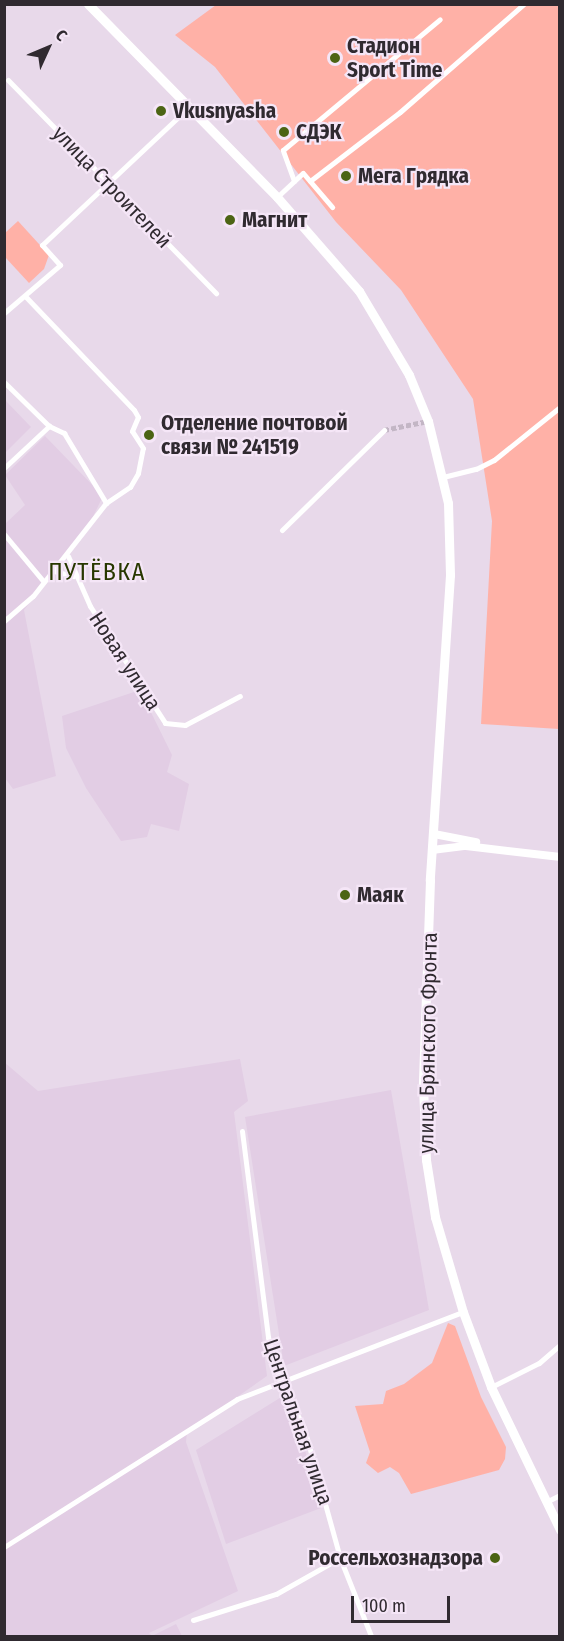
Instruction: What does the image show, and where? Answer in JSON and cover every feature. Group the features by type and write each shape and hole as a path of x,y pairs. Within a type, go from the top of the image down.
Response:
{"main road":[{"name":"улица Брянского Фронта","path":"88,4 277,197 359,291 391,340 422,406 444,477 450,526 450,596 432,850 423,1085 426,1160 435,1217 463,1312 491,1387 560,1530"},
{"path":"434,834 560,851"},
{"path":"432,850 466,846 560,857"}],"street":[{"path":"310,181 400,112 524,4"},
{"path":"294,181 283,150 440,19"},
{"name":"улица Строителей","path":"8,80 216,293"},
{"path":"4,313 26,297 60,265 42,245 189,107"},
{"path":"277,197 303,173 332,207"},
{"path":"4,621 68,555 106,503 118,498 134,482 143,448 132,431 138,417 134,410 26,297"},
{"path":"4,382 49,426 64,433 106,503"},
{"path":"444,477 476,469 494,460 560,408"},
{"path":"4,468 49,426"},
{"path":"282,530 384,430"},
{"path":"4,534 44,582"},
{"name":"Новая улица","path":"68,555 74,578 165,723 185,726 240,696"},
{"path":"53,572 60,570 74,578"},
{"name":"Центральная улица","path":"242,1131 268,1337 280,1380 304,1428 340,1558 371,1636"},
{"path":"4,1547 237,1399 280,1380 463,1312"},
{"path":"491,1387 539,1363 560,1345"},
{"path":"546,1502 560,1495"},
{"path":"193,1620 276,1594 340,1558"}],"shaded area":[{"path":"216,5 559,5 559,729 481,724 492,521 473,399 401,290 336,222 215,67 175,35"},
{"path":"18,221 49,255 44,269 29,283 5,257 5,233"},
{"path":"5,400 31,427 5,453"},
{"path":"45,436 103,496 87,529 24,610 56,776 13,789 5,778 5,524 25,505 5,475"},
{"path":"140,690 172,755 167,772 189,784 179,831 151,824 147,837 121,841 86,788 66,748 62,716"},
{"path":"240,1059 248,1101 234,1112 267,1376 187,1432 186,1442 238,1591 149,1633 152,1636 5,1636 4,1062 38,1091"},
{"path":"391,1090 429,1310 284,1366 245,1117"},
{"path":"448,1323 455,1326 481,1397 506,1447 505,1459 499,1470 411,1494 399,1473 390,1467 378,1473 366,1463 370,1452 355,1406 383,1404 386,1391 404,1384 432,1363"},
{"path":"283,1396 297,1421 321,1508 226,1544 196,1450"},
{"path":"176,1624 182,1636 152,1636"}],"tunnel":[{"path":"384,430 428,421"}],"place":[{"name":"Стадион Sport Time","path":"335,58"},
{"name":"Vkusnyasha","path":"161,111"},
{"name":"СДЭК","path":"284,132"},
{"name":"Мега Грядка","path":"346,176"},
{"name":"Магнит","path":"230,220"},
{"name":"Отделение почтовой связи № 241519","path":"149,435"},
{"name":"Маяк","path":"345,895"},
{"name":"Россельхознадзора","path":"495,1558"}],"district":[{"name":"ПУТЁВКА","path":"97,573"}]}
